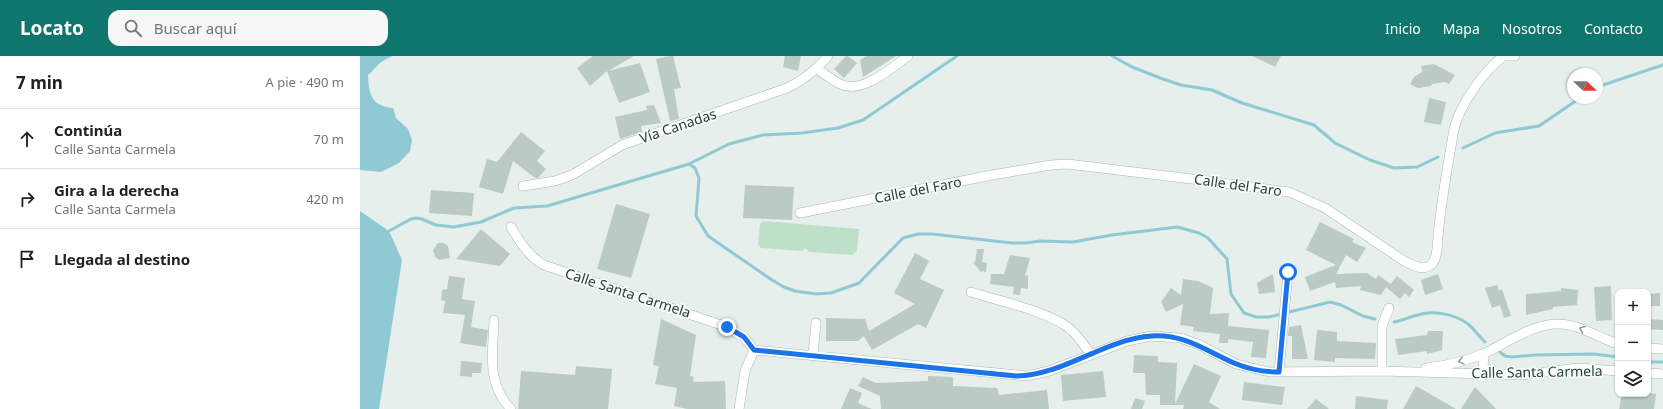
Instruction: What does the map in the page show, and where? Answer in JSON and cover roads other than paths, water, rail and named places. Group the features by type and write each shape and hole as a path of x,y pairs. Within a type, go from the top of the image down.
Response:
{"street":[{"name":"Vía Canadas","path":"524,186 550,182 572,175 622,145 798,83 817,69 828,56"},
{"path":"817,69 841,85 852,88 861,86 885,73 908,56"},
{"path":"1504,56 1514,56"},
{"name":"Calle del Faro","path":"800,213 992,175 1051,165 1068,164 1284,191 1325,208 1404,261 1415,266 1426,267 1432,264 1436,256 1444,186 1458,115 1463,104 1492,66 1504,56"},
{"name":"Calle Santa Carmela","path":"511,227 533,257 544,265 727,327 744,337 754,350 1016,376 1042,374 1115,345 1151,336 1171,337 1198,344 1227,360 1244,367 1265,371 1383,371 1522,375 1578,368 1615,371"},
{"path":"1279,372 1288,272"},
{"path":"971,292 1054,319 1075,334 1091,355"},
{"path":"1383,371 1382,326 1389,308"},
{"path":"494,320 493,379 498,394 511,409"},
{"path":"813,356 816,323"},
{"name":"Calle Santa Carmela","path":"1383,371 1430,368 1455,363 1485,353 1533,329 1558,324 1577,327 1615,343"},
{"path":"1651,348 1663,349"},
{"path":"739,409 745,371 754,350"},
{"path":"1485,353 1484,364 1488,374"},
{"path":"1651,373 1663,374"}],"water":[{"path":"360,56 392,56 381,62 368,75 369,88 376,102 380,105 393,108 396,118 408,129 412,140 410,151 399,163 381,172 360,170"},
{"path":"360,211 389,231 402,260 379,409 360,409"}],"waterway":[{"path":"389,231 411,219 416,218 436,225 454,227 481,222 514,208 547,206 689,164 729,144 763,135 802,133 838,128 863,120 957,56"},
{"path":"1112,56 1132,67 1163,79 1181,85 1212,90 1242,103 1314,125 1335,143 1370,160 1394,168 1417,167 1438,157"},
{"path":"1603,85 1663,65"},
{"path":"1463,148 1495,133 1539,126 1571,104"},
{"path":"689,164 695,168 699,178 696,216 708,236 772,280 795,291 816,294 831,293 859,283 903,238 918,234 932,234 1012,243 1040,241 1073,242 1112,235 1177,227 1199,233 1208,238 1227,259 1231,294 1244,313 1256,317 1269,317 1330,302 1341,305 1363,316 1375,319"},
{"path":"1394,322 1430,313 1450,315 1468,324 1485,342"},
{"path":"1500,352 1505,356 1512,357 1594,354 1615,357"},
{"path":"1651,362 1663,362"}]}
